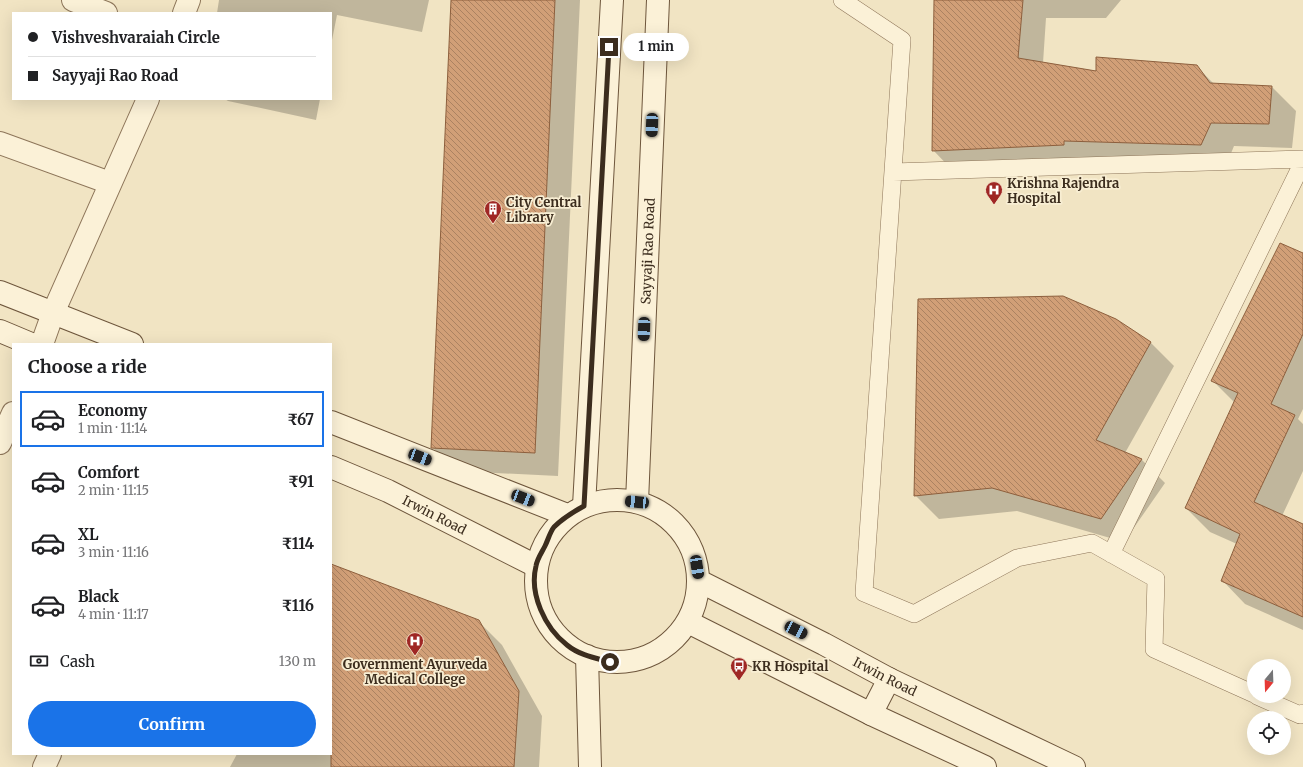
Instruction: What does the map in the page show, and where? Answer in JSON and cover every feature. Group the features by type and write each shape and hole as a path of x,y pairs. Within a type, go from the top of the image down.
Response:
{"main road":[{"path":"72,0 103,12"},
{"path":"184,12 189,0"},
{"path":"576,510 612,0"},
{"name":"Sayyaji Rao Road","path":"637,502 658,0"},
{"path":"42,343 53,313 148,100"},
{"path":"0,143 110,183"},
{"path":"0,292 129,343"},
{"path":"0,331 29,343"},
{"path":"0,443 12,415"},
{"path":"332,422 576,510"},
{"name":"Irwin Road","path":"332,467 388,491 536,566"},
{"path":"610,499 637,502 662,512 682,531 694,554 699,580 696,602 688,622 673,640 655,653 632,661 610,662 587,656 567,646 551,629 540,610 535,588 536,566 553,528 576,510 610,499"},
{"name":"Irwin Road","path":"699,580 889,679 1074,767"},
{"path":"688,622 872,714 985,767"},
{"path":"587,656 590,767"},
{"path":"872,714 889,679"},
{"path":"44,767 50,755"}],"lane":[{"path":"842,0 902,40 864,593 914,614 1017,558 1092,543 1156,579 1154,649 1247,691"},
{"path":"893,172 1303,161 1111,554"},
{"path":"1273,703 1300,715 1303,713"}],"building":[{"name":"City Central Library","path":"451,0 555,0 535,453 431,448"},
{"path":"934,0 1023,0 1018,58 1096,71 1096,57 1197,65 1210,83 1272,86 1269,124 1211,123 1201,145 1064,141 1064,145 932,151"},
{"path":"1280,243 1303,253 1303,334 1271,404 1295,415 1254,502 1303,524 1303,617 1221,581 1240,534 1185,508 1238,393 1211,381"},
{"path":"1063,296 1116,319 1151,342 1096,440 1142,459 1101,519 992,488 914,496 918,299"},
{"name":"Government Ayurveda Medical College","path":"332,564 479,620 519,691 514,767 331,767"}],"place":[{"name":"Krishna Rajendra Hospital","path":"994,205"},
{"name":"City Central Library","path":"493,224"},
{"name":"Government Ayurveda Medical College","path":"415,656"},
{"name":"KR Hospital","path":"739,681"}],"route":[{"path":"609,47 584,506 567,515 553,528 536,566 535,588 540,610 551,629 567,646 587,656 610,662"}]}
